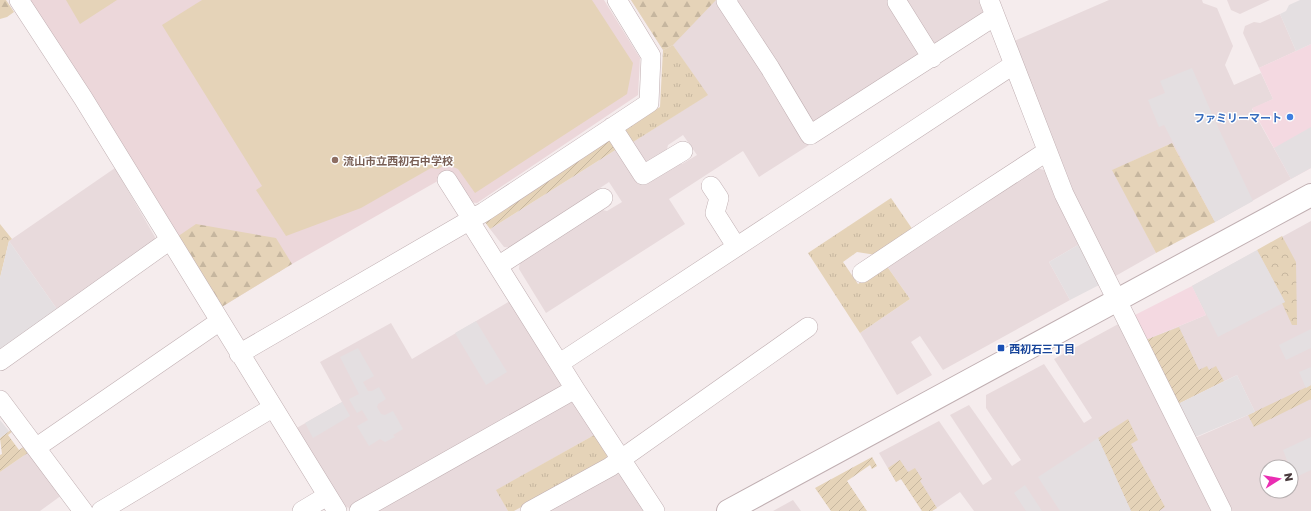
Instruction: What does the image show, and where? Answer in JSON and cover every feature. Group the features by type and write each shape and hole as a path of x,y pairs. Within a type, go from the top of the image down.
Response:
{"street":[{"path":"19,0 83,98 332,504 302,511"},
{"path":"239,354 484,212 649,103 651,56 616,0"},
{"path":"728,0 726,1 770,68 810,136 932,58 992,8 1046,152 1064,194 1222,511"},
{"path":"897,2 932,58"},
{"path":"560,363 736,246 1013,66"},
{"path":"612,127 643,175 683,151"},
{"path":"862,273 1046,152"},
{"path":"447,180 468,213 469,220 575,389 654,511"},
{"path":"711,186 719,198 715,213 736,246"},
{"path":"728,511 1311,195"},
{"path":"498,266 603,198"},
{"path":"0,361 170,240"},
{"path":"37,447 220,321"},
{"path":"530,511 610,467 808,327"},
{"path":"359,511 575,389"},
{"path":"0,400 37,447 83,511"},
{"path":"101,511 272,408"}],"shaded area":[{"name":"流山市立西初石中学校","path":"26,0 604,0 640,58 638,95 477,203 468,202 450,174 292,264 220,308"},
{"path":"631,0 979,0 990,30 759,177 743,151 669,199 685,224 546,313 519,269 520,260 598,209 607,211 622,202 609,182 594,192 593,199 514,248 504,247 490,229 617,149 640,184 673,163 682,164 697,155 683,135 668,145 666,153 649,163 641,162 630,144 707,95 673,45 663,50"},
{"path":"1109,0 1202,0 1203,3 1217,8 1233,46 1225,65 1234,85 1261,73 1273,99 1252,109 1291,179 1215,222 1172,143 1113,170 1156,253 1112,278 1068,191 1012,42"},
{"path":"1227,0 1270,0 1240,14 1231,10"},
{"path":"1300,0 1311,0 1311,44 1296,51 1280,14 1286,11 1289,5"},
{"path":"1280,14 1296,51 1259,68 1243,33 1245,26 1254,22 1260,23"},
{"path":"1311,44 1311,168 1291,179 1252,108 1273,99 1259,68"},
{"path":"1192,68 1253,201 1215,222 1164,125 1159,127 1148,100 1165,93 1160,81"},
{"path":"1311,127 1311,168 1291,179 1274,148"},
{"path":"1034,167 1047,171 1083,242 1049,262 1070,300 943,370 920,336 911,342 932,375 897,395 860,333 910,299 886,265"},
{"path":"115,168 155,237 154,245 59,312 9,241"},
{"path":"1311,221 1311,511 1230,511 1195,438 1255,412 1237,375 1176,405 1143,341 1206,315 1192,286"},
{"path":"9,241 59,312 0,355 0,278"},
{"path":"1083,242 1103,283 1070,300 1049,262"},
{"path":"1257,250 1285,302 1218,337 1192,286"},
{"path":"1192,286 1206,315 1143,341 1131,317"},
{"path":"510,301 561,381 560,390 350,508 342,506 295,429 342,402 320,362 391,323 412,359"},
{"path":"476,321 507,372 486,385 455,333"},
{"path":"1122,322 1215,511 974,511 960,492 932,511 922,511 901,479 896,482 879,453 939,421 983,485 992,479 950,415 969,405 1012,466 1021,460 986,408 986,395 1044,364 1084,423 1092,418 1054,359"},
{"path":"1311,329 1311,348 1286,360 1279,345"},
{"path":"358,348 374,376 363,382 368,391 372,391 379,387 386,399 378,404 377,407 381,414 385,415 393,411 403,429 393,435 395,437 385,442 380,439 369,446 357,426 368,420 362,410 357,413 349,399 359,394 340,357"},
{"path":"1311,367 1311,385 1306,388 1299,372"},
{"path":"1237,375 1255,412 1193,438 1176,405"},
{"path":"566,401 575,403 596,434 497,490 508,511 373,511"},
{"path":"342,402 350,416 313,438 305,423"},
{"path":"0,420 9,431 0,438"},
{"path":"1311,437 1311,470 1299,476 1299,459 1287,459 1283,450"},
{"path":"1098,438 1131,511 1060,511 1038,477"},
{"path":"29,452 62,495 40,511 0,511 0,472"},
{"path":"613,473 622,475 645,511 542,511"},
{"path":"1025,485 1042,511 1026,511 1014,493"},
{"path":"793,500 801,511 773,511"}],"green space":[{"path":"0,0 6,0 14,12 7,17 0,19"},
{"path":"66,0 117,0 80,24"},
{"name":"流山市立西初石中学校","path":"202,0 592,0 633,63 627,94 475,193 458,169 446,164 438,169 431,168 361,208 286,236 256,190 262,186 162,25"},
{"path":"631,0 716,0 673,45 663,50"},
{"path":"673,45 708,95 630,144 624,134 626,127 660,107 663,50"},
{"path":"607,140 613,142 617,149 490,229 485,222 488,218"},
{"path":"1172,143 1215,222 1156,253 1112,170"},
{"path":"891,198 913,230 876,255 857,252 843,262 858,284 886,265 910,299 860,333 808,253"},
{"path":"0,224 12,239 9,241 0,278"},
{"path":"196,224 276,238 292,264 220,308 177,237"},
{"path":"1282,236 1296,262 1297,325 1292,325 1282,303 1285,302 1257,250"},
{"path":"1179,327 1199,370 1207,366 1209,370 1216,366 1224,381 1176,405 1143,341"},
{"path":"1311,385 1311,399 1254,427 1248,415"},
{"path":"1128,419 1138,440 1131,444 1165,507 1159,511 1131,511 1098,438"},
{"path":"12,429 13,431 8,435 19,450 25,446 29,452 0,472 0,455 2,454 0,438"},
{"path":"596,434 608,454 605,461 514,511 508,511 496,490"},
{"path":"872,457 877,466 872,469 870,465 847,481 867,511 831,511 815,488"},
{"path":"900,460 908,472 915,468 922,479 920,481 937,508 932,511 922,511 901,479 896,482 888,468"}],"place":[{"name":"ファミリーマート","path":"1290,117"},
{"name":"流山市立西初石中学校","path":"335,160"},
{"name":"西初石三丁目","path":"1001,348"}]}
